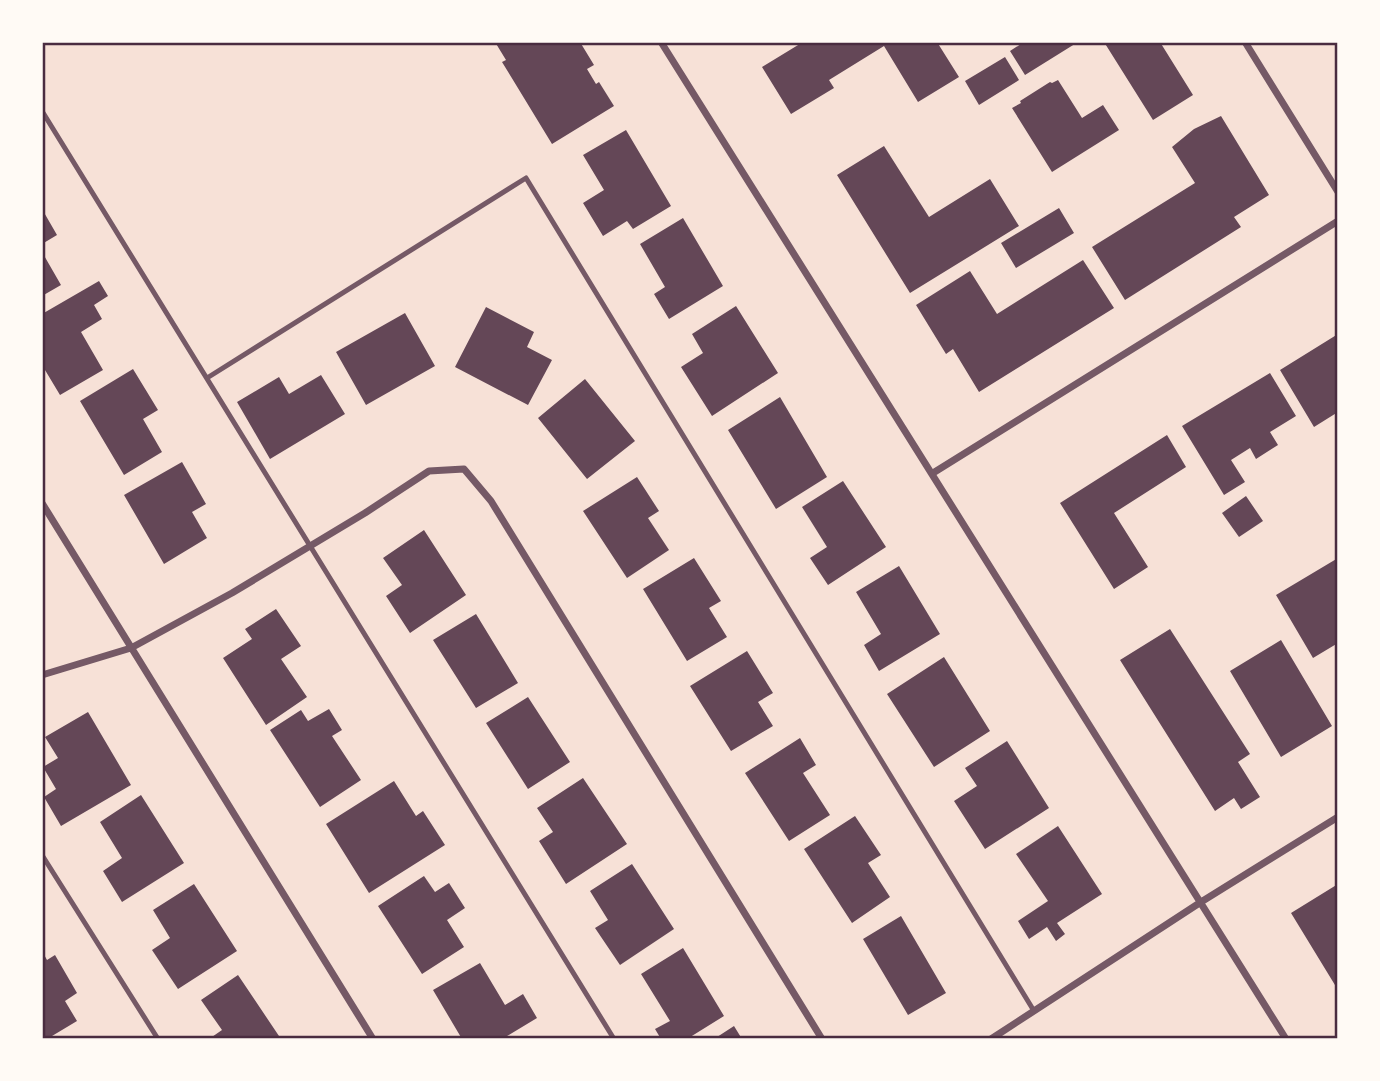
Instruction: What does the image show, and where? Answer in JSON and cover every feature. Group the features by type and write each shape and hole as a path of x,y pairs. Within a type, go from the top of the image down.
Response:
{"street":[{"path":"661,42 1286,1039"},
{"path":"1245,42 1338,192"},
{"path":"933,473 1338,221"},
{"path":"42,675 131,648 232,593 429,471 464,469 491,501 822,1039"},
{"path":"42,503 373,1039"},
{"path":"991,1039 1201,902 1338,817"}],"lane":[{"path":"42,111 614,1039"},
{"path":"206,377 526,178 1034,1011"},
{"path":"42,855 158,1039"}],"building":[{"path":"495,42 580,42 594,65 587,69 614,106 552,144 502,62 506,60"},
{"path":"803,42 937,42 959,77 918,102 884,46 829,80 834,88 791,114 762,67"},
{"path":"1024,42 1078,42 1025,75 1010,51"},
{"path":"1104,42 1160,42 1193,95 1153,120"},
{"path":"1005,57 1019,80 979,105 965,81"},
{"path":"1058,80 1082,118 1103,105 1119,130 1052,172 1012,108 1050,82"},
{"path":"1221,116 1269,195 1234,217 1241,227 1125,300 1092,247 1195,183 1172,147 1194,129"},
{"path":"626,130 671,206 633,229 627,221 603,236 583,203 604,190 583,155"},
{"path":"884,146 929,217 990,179 1019,226 910,293 837,175"},
{"path":"1059,208 1074,233 1016,268 1001,243"},
{"path":"42,209 57,235 42,244"},
{"path":"683,218 723,286 669,319 654,294 665,287 640,244"},
{"path":"42,252 61,285 42,296"},
{"path":"1083,260 1114,308 979,392 953,349 946,354 916,305 970,271 997,314"},
{"path":"99,281 108,296 94,305 102,319 81,332 103,370 60,395 42,365 42,314"},
{"path":"736,306 778,373 712,416 681,367 703,353 692,334"},
{"path":"486,307 534,332 527,347 552,360 528,405 455,367"},
{"path":"405,313 435,366 366,405 336,352"},
{"path":"1338,334 1338,412 1314,427 1280,370"},
{"path":"133,369 158,410 143,419 162,452 124,475 80,401"},
{"path":"1270,373 1296,416 1270,432 1278,445 1256,459 1250,448 1231,460 1245,482 1224,495 1182,426"},
{"path":"321,375 345,414 270,459 237,402 279,377 289,394"},
{"path":"585,379 635,441 587,479 538,418"},
{"path":"780,397 827,477 776,509 728,430"},
{"path":"1167,435 1186,467 1114,513 1148,567 1114,589 1060,503"},
{"path":"182,462 206,504 192,512 207,538 164,564 124,495"},
{"path":"637,477 659,511 648,518 669,550 627,578 583,511"},
{"path":"843,481 886,547 828,585 810,558 827,547 802,507"},
{"path":"1246,496 1263,521 1239,537 1222,513"},
{"path":"424,530 466,595 410,633 386,596 402,585 383,558"},
{"path":"694,558 721,601 709,608 727,637 687,661 643,589"},
{"path":"1338,558 1338,643 1313,658 1276,595"},
{"path":"899,566 940,634 879,671 864,645 881,634 856,592"},
{"path":"276,609 301,646 281,659 307,697 266,725 223,658 252,639 245,629"},
{"path":"476,614 518,683 476,708 433,640"},
{"path":"1170,629 1250,754 1238,762 1260,797 1241,809 1234,798 1215,811 1120,660"},
{"path":"1281,640 1332,726 1281,757 1230,671"},
{"path":"747,651 773,693 758,702 773,726 731,751 690,686"},
{"path":"944,657 990,731 934,767 887,694"},
{"path":"528,697 570,762 528,789 486,723"},
{"path":"329,709 342,730 332,736 361,780 320,807 270,730 301,710 308,721"},
{"path":"88,712 131,785 61,826 44,797 56,789 43,767 58,758 45,737"},
{"path":"800,738 816,765 803,773 830,815 789,841 745,773"},
{"path":"1007,741 1049,808 985,849 954,801 977,786 965,768"},
{"path":"583,778 627,844 566,884 539,841 553,832 537,808"},
{"path":"394,781 416,816 423,811 445,845 369,893 326,824"},
{"path":"141,795 184,863 122,902 103,871 122,858 100,822"},
{"path":"855,816 881,855 868,863 890,897 852,923 804,849"},
{"path":"1058,826 1102,894 1057,923 1065,934 1056,941 1047,927 1029,939 1018,921 1048,901 1016,854"},
{"path":"632,864 674,929 620,965 595,928 608,920 590,891"},
{"path":"424,876 435,892 449,883 465,908 447,920 464,947 422,974 378,906"},
{"path":"194,884 237,951 178,989 152,950 170,938 153,910"},
{"path":"1338,884 1338,990 1291,913"},
{"path":"901,916 946,993 908,1015 863,939"},
{"path":"683,948 724,1016 687,1039 661,1039 655,1029 670,1021 641,974"},
{"path":"42,951 47,960 55,955 77,993 65,1001 77,1021 47,1039 42,1039"},
{"path":"480,963 505,1005 523,994 537,1018 502,1039 462,1039 433,990"},
{"path":"238,975 281,1039 209,1039 222,1030 201,1000"},
{"path":"734,1026 742,1039 714,1039"}]}
